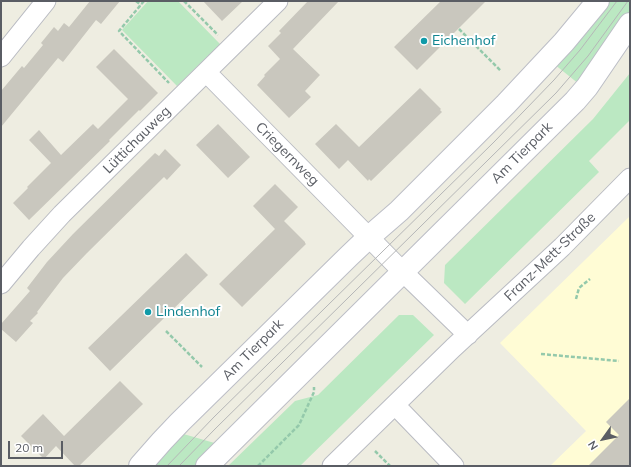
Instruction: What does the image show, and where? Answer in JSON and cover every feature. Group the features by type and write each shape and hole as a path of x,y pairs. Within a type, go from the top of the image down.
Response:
{"main road":[{"name":"Am Tierpark","path":"140,466 180,422 369,237 399,211 506,104 564,42 598,1"},
{"name":"Am Tierpark","path":"207,466 575,101 587,87 630,24"}],"street":[{"path":"1,57 46,1"},
{"name":"Lüttichauweg","path":"1,284 30,248 62,214 278,1"},
{"name":"Criegernweg","path":"206,72 369,237"},
{"name":"Franz-Mett-Straße","path":"394,405 562,248 630,178"},
{"path":"369,237 468,335"},
{"path":"332,466 394,405 454,466"}],"path":[{"path":"136,1 141,5"},
{"path":"144,1 119,31 182,96"},
{"path":"184,1 231,48"},
{"path":"459,29 501,71"},
{"path":"576,299 579,288 590,280"},
{"path":"166,331 202,367"},
{"path":"542,354 619,361"},
{"path":"258,466 299,425 314,392"}],"shaded area":[{"path":"630,216 630,466 550,466 586,431 500,343"}],"green space":[{"path":"148,1 178,1 220,44 177,86 122,30"},
{"path":"608,1 630,1 630,12 579,84 554,64"},
{"path":"630,73 630,120 589,161 599,172 465,304 444,283 445,265 593,119"},
{"path":"399,315 413,315 434,335 300,466 228,466 295,401 318,395"},
{"path":"180,433 218,444 196,466 152,466"}],"building":[{"path":"90,1 120,1 101,24 96,20 63,62 58,58 1,127 1,91 22,66 24,68 43,45 41,43 54,27 58,31 64,23 69,27"},
{"path":"203,1 243,1 222,21"},
{"path":"308,1 339,1 293,49 320,75 305,91 311,97 289,118 257,85 265,76 264,75 280,59 268,46 281,33 279,31"},
{"name":"Eichenhof","path":"441,1 486,1 417,70 394,47"},
{"path":"114,49 158,93 140,111 139,110 109,140 110,141 29,220 13,203 51,163 29,140 39,130 61,155 93,124 98,129 128,99 96,67"},
{"path":"420,88 441,109 440,110 442,112 371,181 369,179 368,181 348,160 339,169 315,144 336,124 359,147"},
{"path":"218,124 250,157 228,178 196,145"},
{"path":"165,149 181,165 167,180 164,177 63,278 37,312 38,313 30,321 33,323 16,342 1,329 1,324 30,291 27,288 47,262 73,234 155,153 159,156"},
{"path":"275,184 298,207 284,221 306,244 242,307 219,284 275,229 253,206"},
{"name":"Lindenhof","path":"186,253 208,275 110,371 88,348"},
{"path":"120,381 143,404 79,466 75,466 56,446 44,459 21,436 43,414 64,436"},
{"path":"630,398 630,466 588,466 619,435 606,422"}],"tram line":[{"path":"167,466 214,417 494,142 554,80 580,50 617,1"},
{"path":"179,466 556,93 588,56 628,1"}],"place":[{"name":"Eichenhof","path":"424,41"},
{"name":"Lindenhof","path":"148,312"}]}
